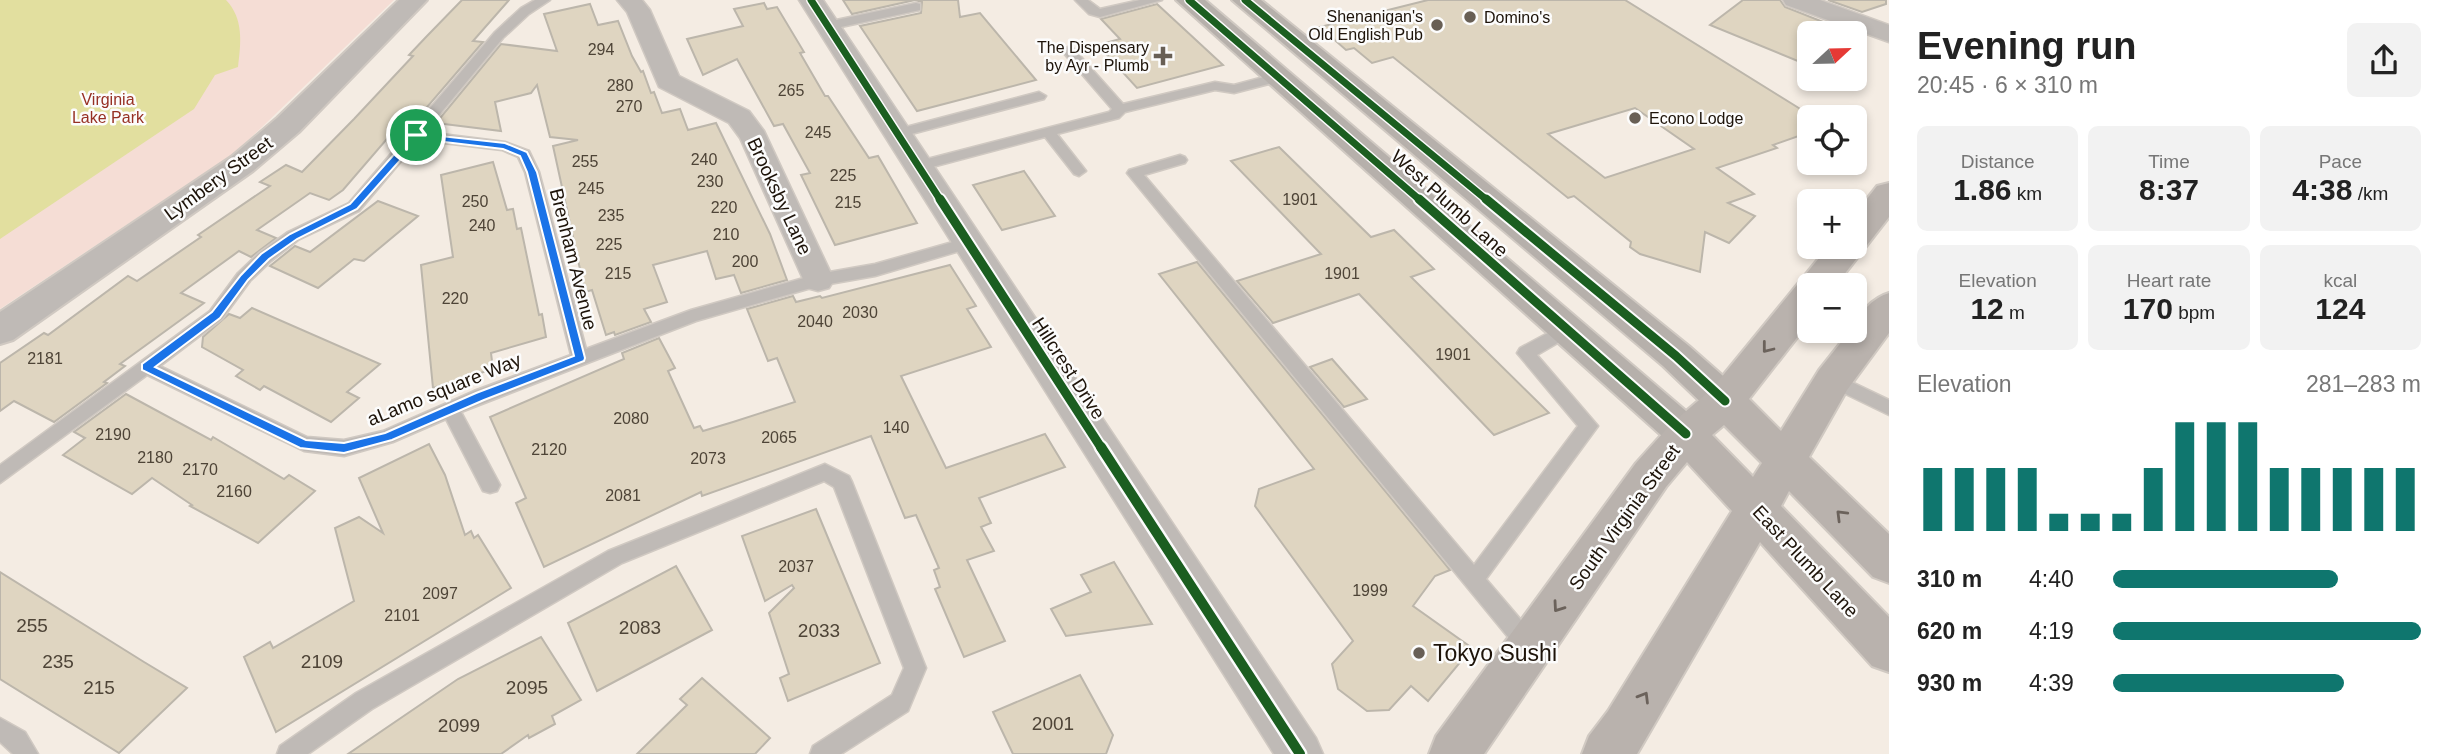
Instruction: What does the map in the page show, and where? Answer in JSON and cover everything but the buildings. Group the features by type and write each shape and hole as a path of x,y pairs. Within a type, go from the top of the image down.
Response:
{"main road":[{"name":"West Plumb Lane","path":"1189,0 1686,434 1723,473"},
{"name":"West Plumb Lane","path":"1245,0 1676,356 1786,461"},
{"path":"1867,222 1889,194"},
{"path":"1826,273 1838,259"},
{"path":"1607,754 1626,728 1833,380 1889,306"},
{"name":"South Virginia Street","path":"1454,754 1651,475 1686,434 1725,401 1797,311"},
{"path":"1786,461 1889,563"},
{"name":"East Plumb Lane","path":"1723,473 1889,650"}],"street":[{"name":"Lymbery Street","path":"0,330 242,164 288,125 414,0"},
{"name":"Brooksby Lane","path":"629,0 638,10 668,81 739,117 754,137 818,280"},
{"path":"1795,0 1857,19 1889,34"},
{"name":"Hillcrest Drive","path":"819,13 1300,754"}],"lane":[{"path":"1,472 216,315 244,277 265,257 293,236 354,207 499,35 525,11 544,0"},
{"path":"1081,0 1093,12 1100,13 1156,0"},
{"path":"819,13 916,6"},
{"path":"1068,51 1121,109"},
{"path":"917,166 1114,115 1121,109 1215,86 1234,89 1279,77"},
{"path":"897,134 1039,96"},
{"path":"1048,132 1079,172"},
{"name":"Brenham Avenue","path":"416,135 505,146 524,154 532,172 580,358"},
{"path":"1180,160 1134,173 1530,647"},
{"name":"aLamo square Way","path":"146,367 304,444 344,448 387,437 450,409 691,316 818,280 875,270 967,243"},
{"path":"1474,580 1589,426 1526,353 1567,330"},
{"path":"1833,380 1889,408"},
{"path":"450,409 489,485"},
{"path":"288,754 364,701 615,557 825,472 842,482 915,668 900,703 821,754"},
{"path":"0,729 17,740 27,754"}],"green space":[{"name":"Virginia Lake Park","path":"0,0 394,0 236,152 0,309"}],"shaded area":[{"path":"0,0 226,0 238,23 238,67 215,75 194,109 0,239"}],"cycle path":[{"path":"811,0 1300,754"},
{"path":"1189,0 1686,434"},
{"path":"1245,0 1676,356 1725,401"}],"place":[{"name":"Domino's","path":"1470,17"},
{"name":"Shenanigan's Old English Pub","path":"1437,25"},
{"name":"The Dispensary by Ayr - Plumb","path":"1163,56"},
{"name":"Econo Lodge","path":"1635,118"},
{"name":"Tokyo Sushi","path":"1419,653"}],"route":[{"path":"416,135 505,146 524,154 532,172 580,358 480,396 387,437 344,448 304,444 146,367 216,315 244,277 265,257 293,236 354,207 416,135"}]}
